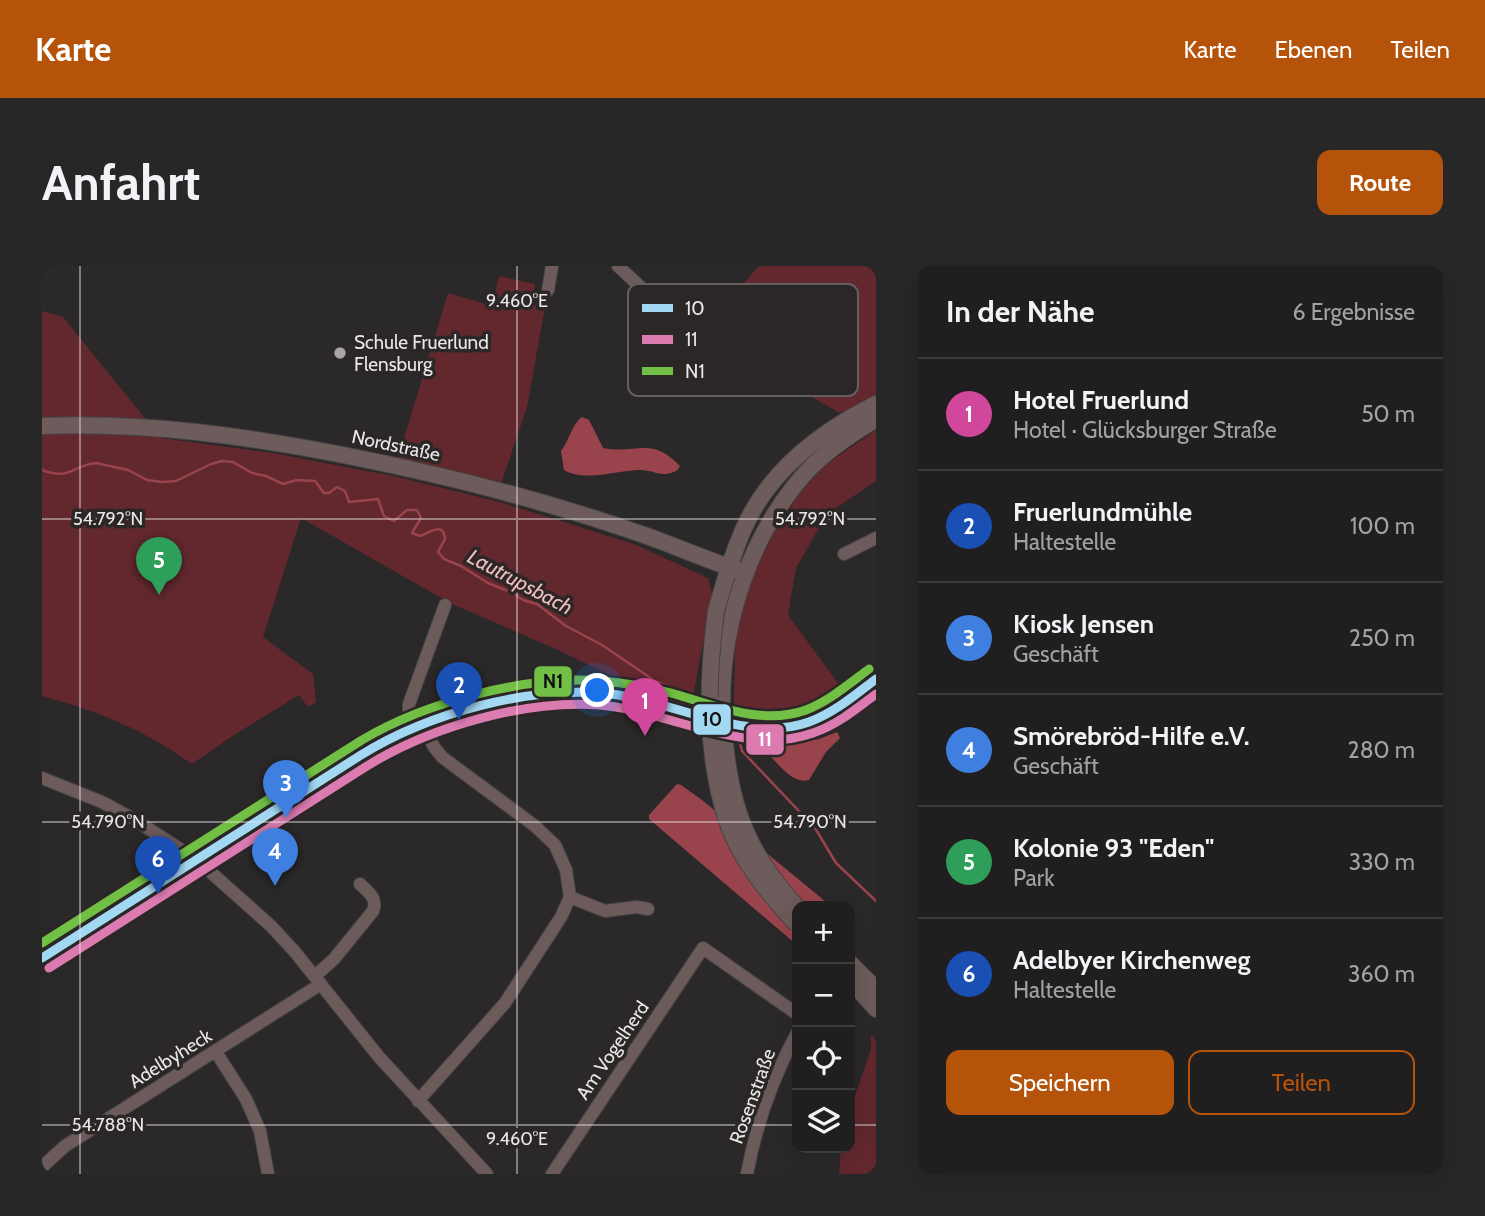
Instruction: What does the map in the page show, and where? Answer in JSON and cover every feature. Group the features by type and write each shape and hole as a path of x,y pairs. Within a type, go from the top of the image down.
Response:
{"main road":[{"path":"792,902 759,859 739,818 728,778 722,687 724,613 729,567 745,526 765,492 794,459 830,430 876,404"},
{"path":"792,920 771,897 748,863 727,820 710,732 710,656 724,613 746,573 762,535 786,498 803,477 845,438 876,419"},
{"name":"Nordstraße","path":"42,426 172,428 262,439 382,463 528,499 646,536 746,573"},
{"path":"851,964 876,989"},
{"path":"855,986 876,1009"}],"street":[{"path":"548,290 552,266"},
{"path":"618,266 637,284"},
{"path":"844,554 876,538"},
{"path":"418,1101 505,1003 555,928 570,897 566,870 555,845 535,826 442,757 409,720 410,704 445,605"},
{"path":"42,958 375,747 417,727 517,698 573,692 647,700 734,723 781,727 799,724 826,714 876,679"},
{"path":"42,778 102,802 146,826 197,860 271,926 379,1057 487,1174"},
{"name":"Adelbyheck","path":"42,1167 65,1146 216,1052 318,980 373,911 374,899 360,884"},
{"path":"570,897 605,911 648,909"},
{"name":"Am Vogelherd","path":"552,1174 703,948 792,1010"},
{"name":"Rosenstraße","path":"747,1174 772,1086 792,1044"},
{"path":"216,1052 246,1099 260,1131 268,1174"}],"shaded area":[{"path":"759,266 876,266 876,398 840,413 810,396 858,396 858,284 743,284"},
{"path":"499,276 535,284 533,304 545,307 527,407 501,484 398,458 448,293 492,306"},
{"path":"42,311 63,317 161,438 273,453 393,476 500,502 634,544 708,578 712,593 691,708 641,690 450,603 301,518 263,637 313,674 316,702 308,707 299,695 192,764 138,731 83,708 42,696"},
{"path":"582,417 589,420 603,448 652,449 670,457 680,466 676,471 664,474 634,470 583,475 564,470 561,451"},
{"path":"876,430 876,481 827,514 796,568 788,615 845,693 820,708 792,715 764,718 734,716 735,630 747,589 775,530 798,496 824,466"},
{"path":"837,732 840,738 826,752 809,780 792,777 768,754 771,748 819,739"},
{"path":"677,784 681,785 825,901 792,901 792,941 649,819 649,815"},
{"path":"871,1034 876,1041 876,1174 839,1174 841,1153 855,1153 855,1096 871,1049"}],"waterway":[{"name":"Lautrupsbach","path":"42,470 59,474 96,463 128,470 147,480 162,482 176,481 211,464 233,462 252,473 283,484 297,480 315,481 324,493 337,487 345,491 349,502 378,499 384,516 394,521 407,510 417,510 421,518 412,533 420,536 439,529 442,531 445,539 438,552 444,559 523,600 537,604 566,626 602,645 655,681 705,701"},
{"name":"Lautrupsbach","path":"728,708 736,714"},
{"name":"Lautrupsbach","path":"737,732 742,751 815,828 836,863 876,901"}],"transit line":[{"name":"N1","path":"42,943 362,740 388,726 446,703 542,682 602,681 662,691 738,712 772,716 806,710 839,692 869,669"},
{"name":"10","path":"42,958 361,755 417,726 449,715 514,698 580,692 635,698 736,725 786,727 809,722 827,714 876,679"},
{"name":"11","path":"49,968 367,766 420,739 449,728 510,711 571,704 626,709 734,736 761,740 787,739 830,726 876,694"}],"place":[{"name":"Schule Fruerlund Flensburg","path":"340,353"},
{"name":"Kolonie 93 \"Eden\"","path":"159,595"},
{"name":"Fruerlundmühle","path":"459,720"},
{"name":"Hotel Fruerlund","path":"645,736"},
{"name":"Kiosk Jensen","path":"286,818"},
{"name":"Smörebröd-Hilfe e.V.","path":"275,886"},
{"name":"Adelbyer Kirchenweg","path":"158,894"}]}
